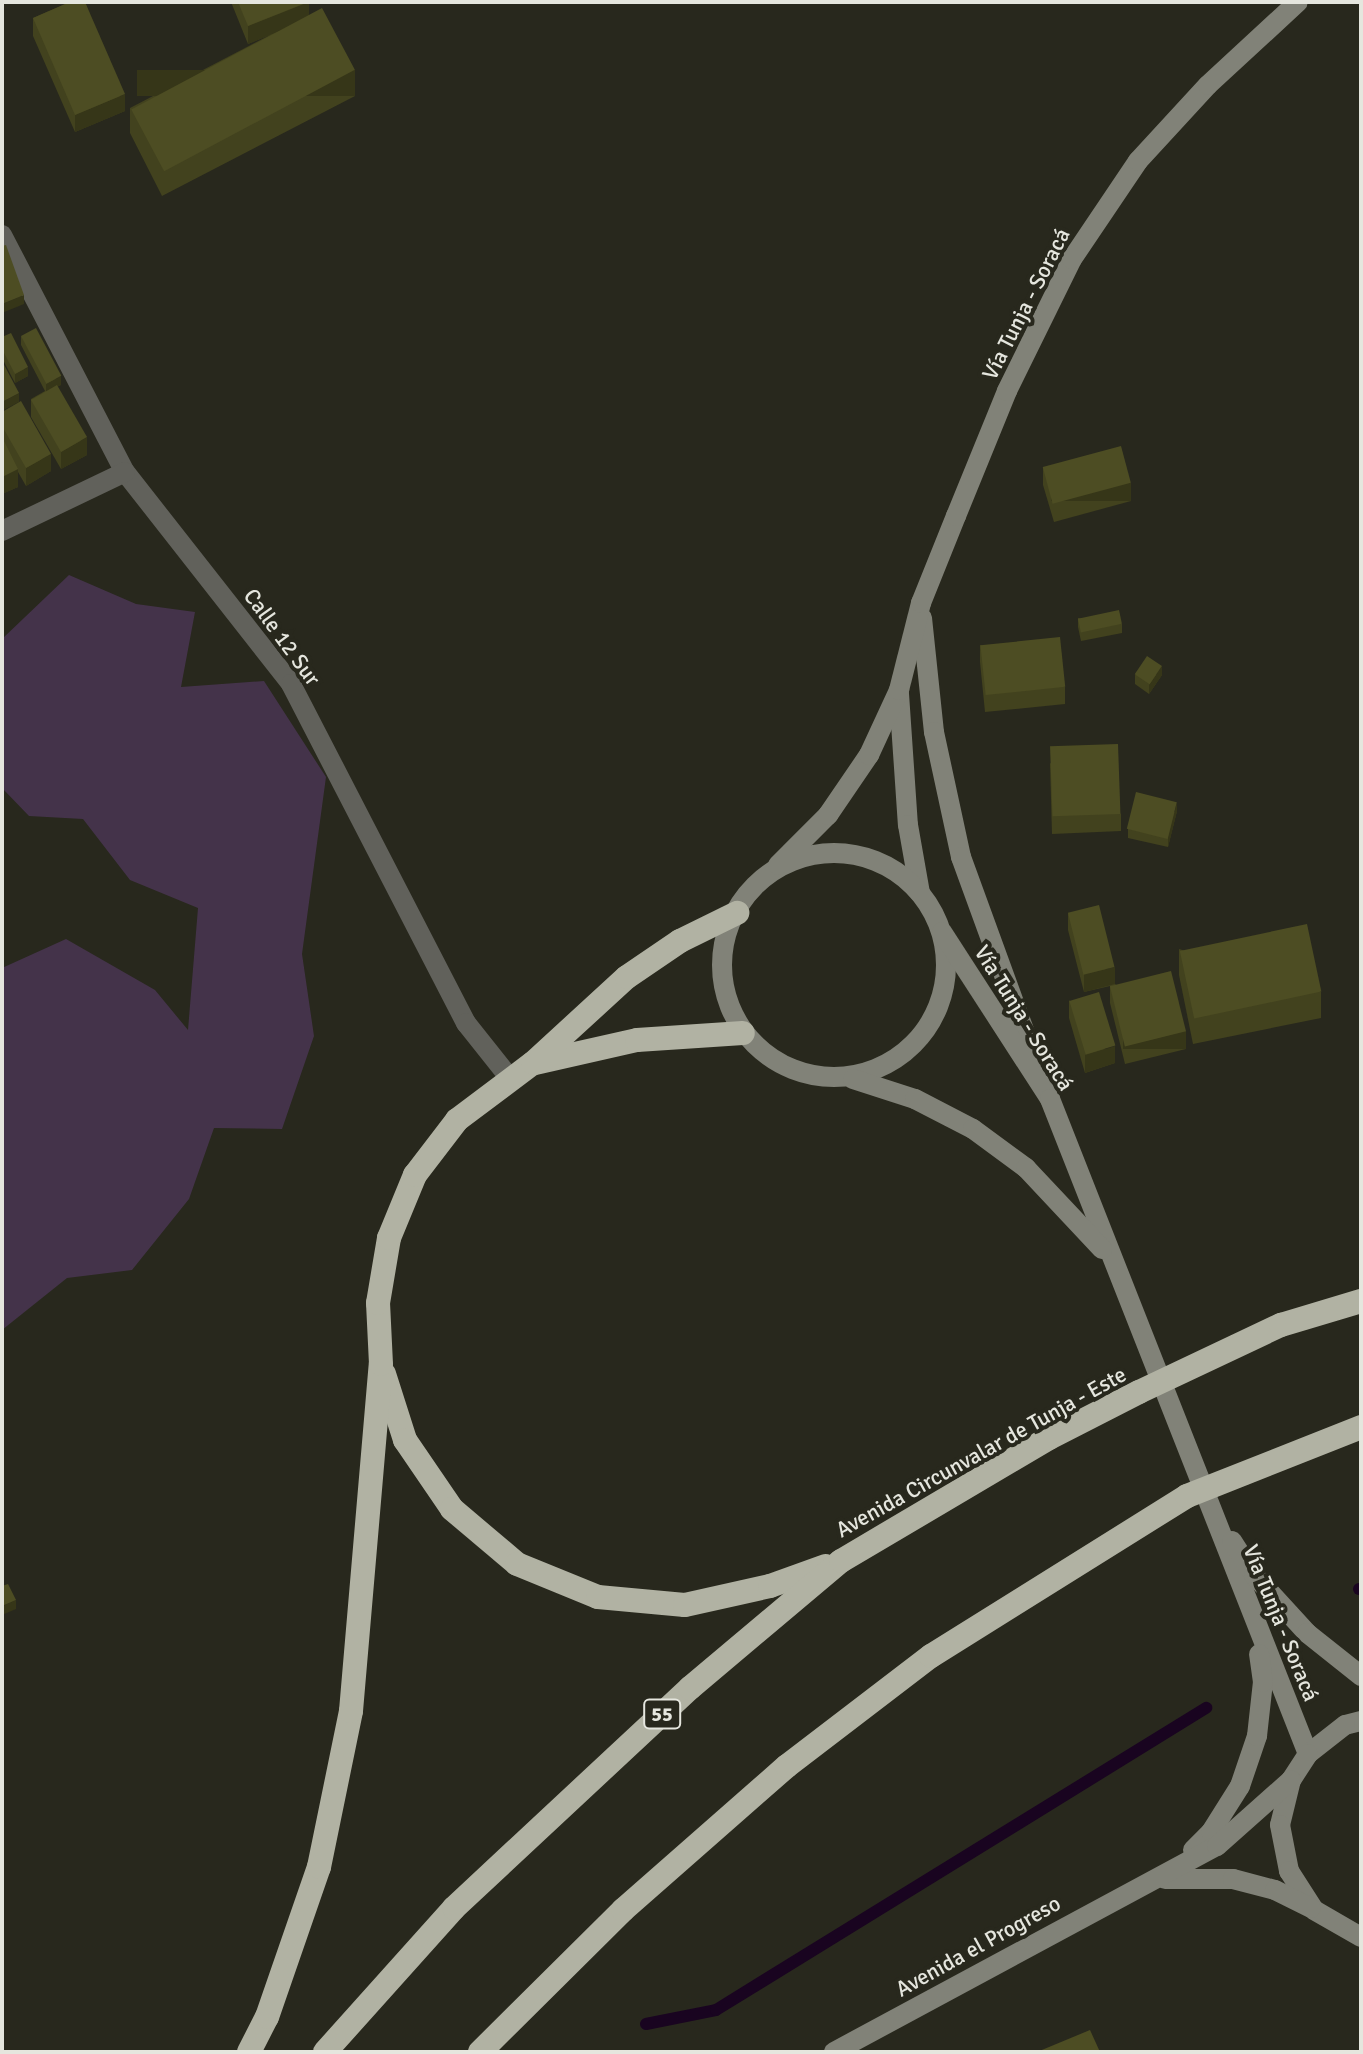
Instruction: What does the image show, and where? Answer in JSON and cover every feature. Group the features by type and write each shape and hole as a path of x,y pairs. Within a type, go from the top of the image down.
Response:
{"highway":[{"path":"249,2052 267,2017 319,1867 351,1711 381,1364 378,1303 389,1238 415,1175 457,1120 509,1077 533,1063 627,977 680,941 737,913"},
{"path":"533,1063 637,1040 743,1033"},
{"name":"Avenida Circunvalar de Tunja - Este","path":"325,2052 454,1908 690,1688 841,1561 1049,1438 1281,1325 1361,1301"},
{"path":"381,1364 405,1440 444,1498 517,1564 598,1597 685,1605 770,1586 841,1561"},
{"path":"480,2052 623,1910 787,1766 931,1656 1187,1496 1306,1445 1361,1427"}],"main road":[{"name":"Vía Tunja - Soracá","path":"778,865 844,791 869,755 899,690 921,603 1007,391 1072,259 1138,161 1208,85 1298,2"},
{"path":"921,603 934,732 961,857 1050,1099"},
{"name":"Vía Tunja - Soracá","path":"899,690 901,759 920,893"},
{"path":"828,852 879,862 920,893 942,932 946,980 930,1024 897,1058 853,1079 799,1070 773,1060 743,1033 724,992 721,949 754,884 778,865 828,852"},
{"name":"Vía Tunja - Soracá","path":"942,932 1050,1099 1255,1629 1308,1754"},
{"name":"Vía Tunja - Soracá","path":"853,1079 915,1099 973,1129 1026,1168 1115,1266"},
{"name":"Vía Tunja - Soracá","path":"1211,1509 1254,1575 1307,1633 1361,1676"},
{"path":"1173,1870 1211,1832 1249,1761 1257,1736 1263,1682 1255,1629"},
{"path":"1314,1910 1289,1871 1280,1825 1291,1780 1308,1754 1345,1725 1361,1721"},
{"name":"Avenida el Progreso","path":"834,2052 1145,1881 1217,1846 1291,1780"},
{"name":"Avenida el Progreso","path":"1145,1881 1189,1876 1233,1879 1275,1890 1361,1937"}],"street":[{"name":"Calle 12 Sur","path":"2,235 125,472 291,684 466,1023 509,1077"},
{"path":"2,531 125,472"}],"shaded area":[{"path":"69,575 136,604 195,612 181,687 264,681 326,777 302,954 314,1036 282,1129 214,1128 189,1199 132,1270 67,1278 2,1330 2,968 66,939 155,990 188,1030 198,908 130,880 83,819 29,816 2,788 2,639"}],"building":[{"path":"70,2 85,2 125,94 75,115 33,18"},
{"path":"238,2 308,2 248,26"},
{"path":"322,8 355,70 164,171 131,109"},
{"path":"6,245 24,295 2,304 2,246"},
{"path":"36,328 61,376 46,384 21,336"},
{"path":"11,333 28,367 15,374 2,349 2,337"},
{"path":"2,361 19,393 2,402"},
{"path":"57,385 87,437 61,452 31,400"},
{"path":"21,401 51,454 26,468 2,426 2,412"},
{"path":"2,437 18,469 2,477"},
{"path":"1121,446 1131,483 1053,504 1043,467"},
{"path":"1119,610 1122,624 1081,632 1078,619"},
{"path":"1060,637 1065,687 986,695 980,645"},
{"path":"1147,656 1162,666 1150,684 1135,674"},
{"path":"1118,744 1120,814 1052,816 1050,746"},
{"path":"1136,792 1177,802 1168,839 1127,829"},
{"path":"1099,905 1114,967 1083,975 1068,913"},
{"path":"1307,924 1321,991 1194,1019 1180,951"},
{"path":"1171,971 1186,1031 1125,1046 1110,986"},
{"path":"1099,992 1115,1046 1086,1055 1069,1001"},
{"path":"8,1584 16,1600 2,1606 2,1586"},
{"path":"1090,2030 1100,2052 1037,2052"}],"waterway":[{"path":"646,2024 716,2010 1206,1708"}]}
